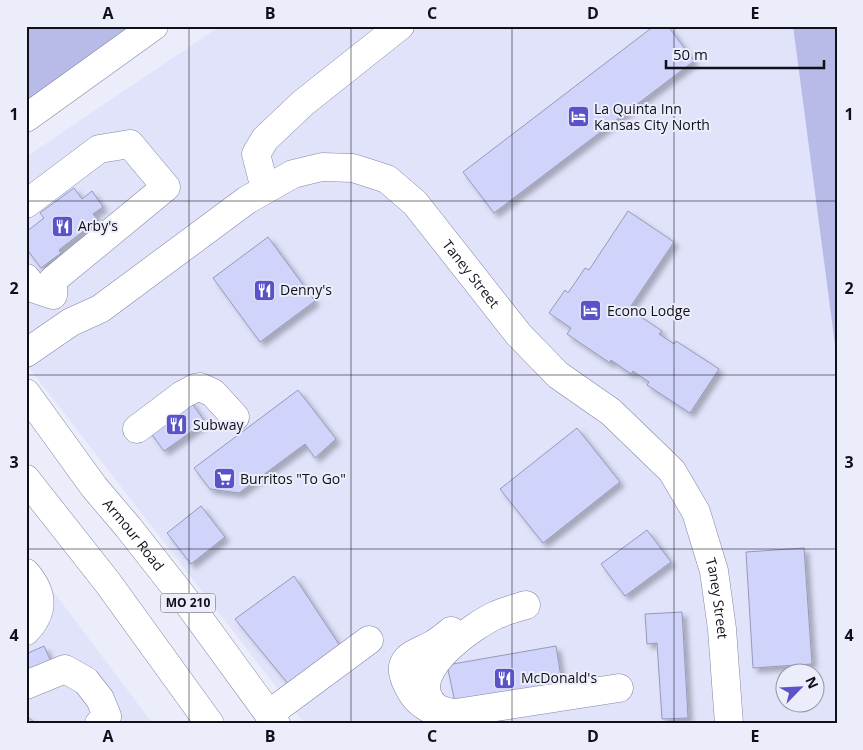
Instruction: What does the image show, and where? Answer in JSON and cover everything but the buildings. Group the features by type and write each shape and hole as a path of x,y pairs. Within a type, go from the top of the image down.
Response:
{"main road":[{"path":"26,118 154,26"},
{"path":"264,189 256,154 265,139 303,102 400,26"},
{"path":"26,204 99,149 130,144 166,187 53,280 53,295 35,289 26,278"},
{"name":"Taney Street","path":"26,353 71,322 100,309 239,205 293,174 322,167 353,168 387,179 415,203 519,335 558,375 611,412 672,471 696,512 714,570 722,629 729,724"},
{"path":"137,429 182,395 200,387 213,393 235,417"},
{"name":"Armour Road","path":"26,393 94,487 190,606 273,719"},
{"path":"26,479 108,583 210,724"},
{"path":"26,573 33,581 41,599 35,621 26,630"},
{"path":"526,605 497,614 482,623 434,663 426,677 426,690 428,699 436,708 443,712 456,713 619,688"},
{"path":"273,719 369,640"},
{"path":"26,685 65,669 86,681 100,699 107,716 99,724"}],"shaded area":[{"path":"26,26 132,26 26,105"},
{"path":"220,26 793,26 837,360 837,724 305,724 26,364 26,157"},
{"path":"793,26 837,26 837,360"},
{"path":"26,555 153,724 26,724"}],"place":[{"name":"La Quinta Inn Kansas City North","path":"578,117"},
{"name":"Arby's","path":"62,226"},
{"name":"Denny's","path":"264,290"},
{"name":"Econo Lodge","path":"591,311"},
{"name":"Subway","path":"177,425"},
{"name":"Burritos \"To Go\"","path":"224,479"},
{"name":"McDonald's","path":"505,678"}]}
